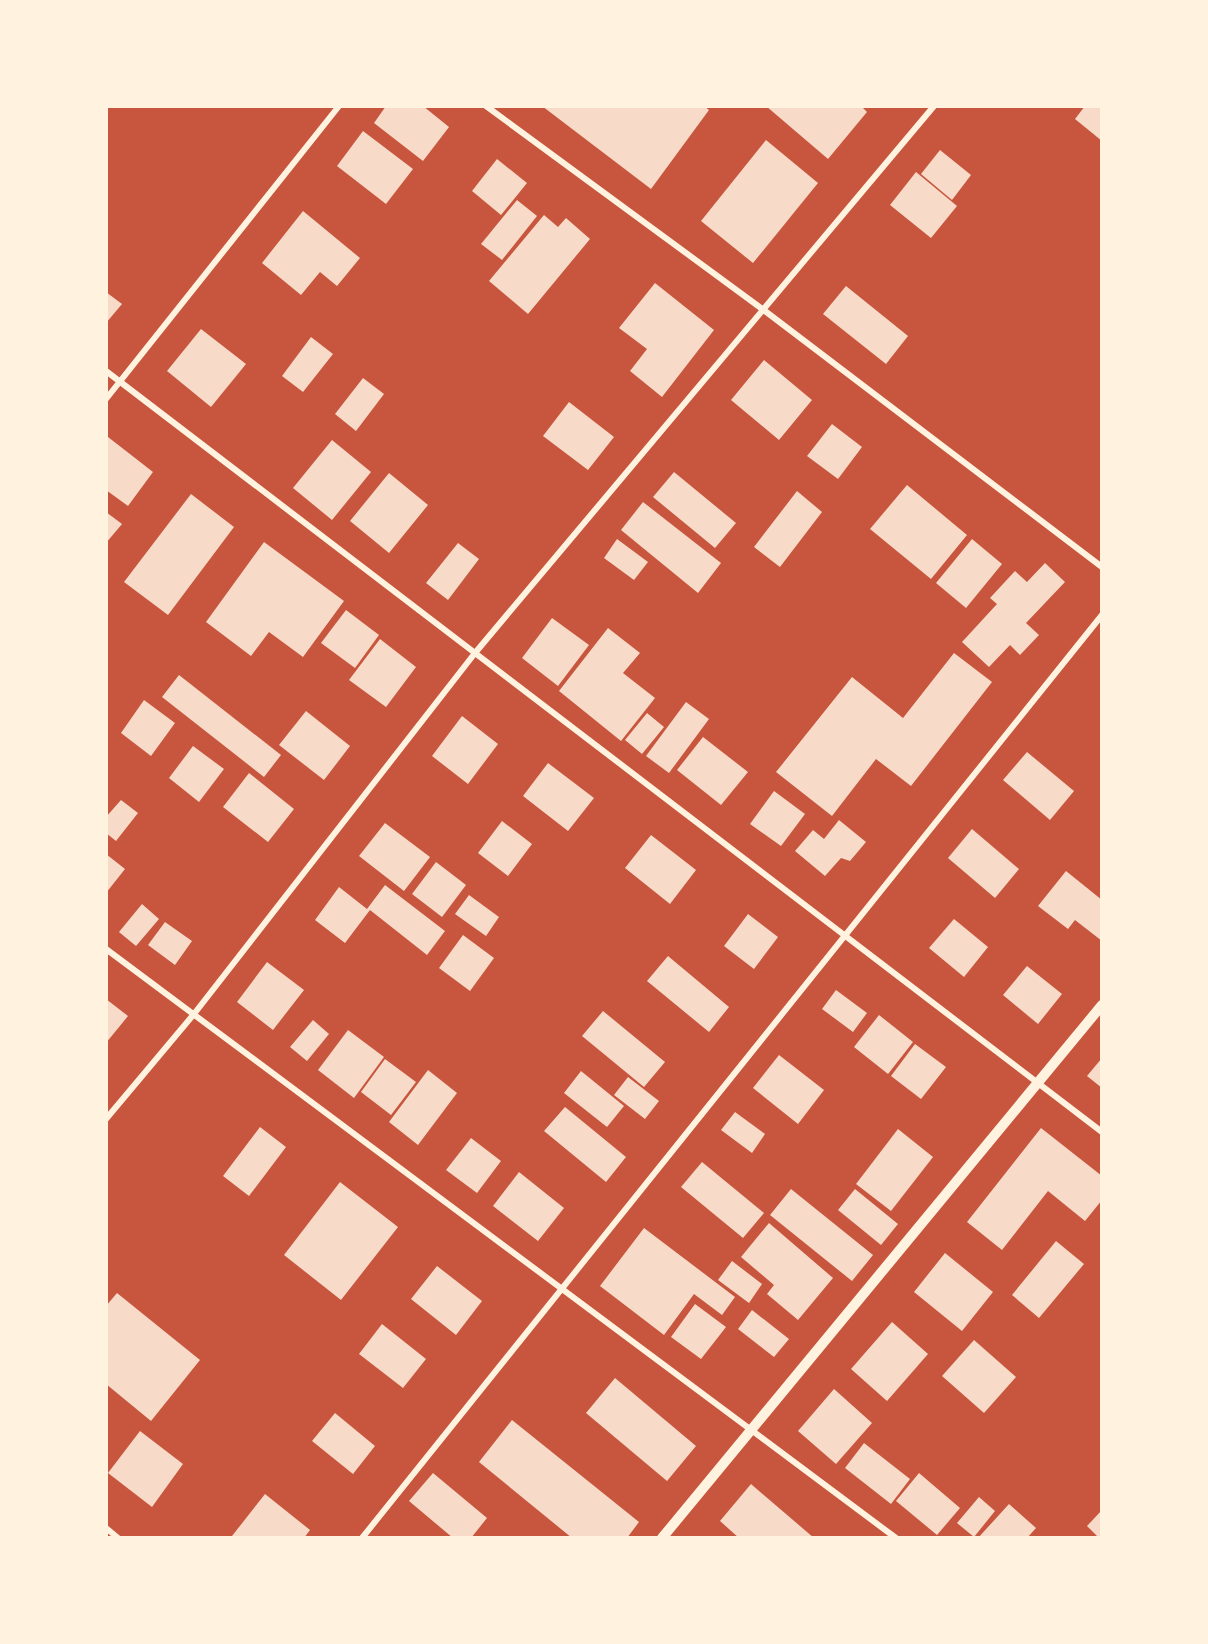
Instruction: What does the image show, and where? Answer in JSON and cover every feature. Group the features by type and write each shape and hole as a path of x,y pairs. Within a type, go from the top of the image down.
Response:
{"street":[{"path":"106,399 339,106"},
{"path":"486,106 765,311 1101,567"},
{"path":"106,1119 194,1014 475,653 765,311 934,106"},
{"path":"106,371 1101,1132"},
{"path":"362,1538 1101,615"},
{"path":"106,949 896,1538"},
{"path":"662,1538 750,1428 1101,1005"},
{"path":"106,1528 118,1538"}],"building":[{"path":"386,106 423,106 449,127 423,161 374,123"},
{"path":"542,106 704,106 709,110 651,189"},
{"path":"766,106 861,106 867,112 828,159"},
{"path":"1085,106 1102,106 1102,141 1075,119"},
{"path":"363,131 413,169 386,204 337,166"},
{"path":"766,140 818,183 753,263 701,221"},
{"path":"940,150 971,175 952,200 921,174"},
{"path":"497,159 527,183 501,215 472,191"},
{"path":"916,172 957,206 931,238 890,205"},
{"path":"517,200 537,216 502,260 481,244"},
{"path":"303,211 360,258 337,286 320,272 301,295 262,263"},
{"path":"544,215 558,227 566,218 590,239 528,314 489,281"},
{"path":"655,283 714,330 662,397 630,371 647,349 619,328"},
{"path":"846,286 908,336 886,364 823,314"},
{"path":"106,292 122,304 106,323"},
{"path":"201,329 246,364 211,407 167,371"},
{"path":"311,337 333,354 303,392 282,376"},
{"path":"764,360 812,400 779,440 731,400"},
{"path":"363,378 384,394 356,431 335,414"},
{"path":"569,402 614,437 588,470 543,436"},
{"path":"832,424 862,447 838,479 807,456"},
{"path":"108,437 153,472 128,506 106,490"},
{"path":"332,440 371,472 332,520 293,488"},
{"path":"674,472 736,523 715,548 653,497"},
{"path":"389,473 428,505 389,553 350,521"},
{"path":"907,485 967,535 931,579 870,529"},
{"path":"797,491 822,512 780,567 754,547"},
{"path":"191,494 234,527 168,615 124,582"},
{"path":"643,502 721,563 698,593 621,530"},
{"path":"106,512 122,524 106,543"},
{"path":"617,539 648,562 634,580 604,558"},
{"path":"972,539 1002,564 966,608 936,583"},
{"path":"264,542 344,601 303,657 269,632 251,656 206,622"},
{"path":"458,543 479,559 448,600 426,583"},
{"path":"1045,563 1065,582 1026,623 1039,635 1020,655 1010,645 989,667 962,642 997,604 990,598 1015,571 1027,582"},
{"path":"346,610 379,635 355,668 321,643"},
{"path":"552,618 589,645 558,686 522,658"},
{"path":"608,628 640,653 623,673 655,698 621,741 559,691"},
{"path":"380,639 416,667 386,707 349,680"},
{"path":"954,653 992,682 911,786 876,759 832,816 776,772 852,677 903,718"},
{"path":"179,675 281,755 264,777 162,697"},
{"path":"144,700 175,723 151,756 121,733"},
{"path":"686,702 709,719 669,773 646,756"},
{"path":"306,711 350,746 324,780 279,745"},
{"path":"647,713 664,727 642,754 625,740"},
{"path":"462,716 498,744 468,784 432,756"},
{"path":"703,737 748,772 721,805 677,770"},
{"path":"193,746 224,769 199,802 169,778"},
{"path":"1027,752 1074,791 1050,820 1003,780"},
{"path":"548,763 594,798 568,831 523,796"},
{"path":"249,773 294,809 268,842 223,807"},
{"path":"774,791 805,814 781,846 750,824"},
{"path":"121,800 138,813 116,841 106,833 106,817"},
{"path":"839,820 866,842 850,861 841,858 825,876 795,851 813,830 824,839"},
{"path":"502,821 532,844 508,876 478,853"},
{"path":"385,823 430,857 404,891 359,856"},
{"path":"972,829 1019,869 995,898 948,858"},
{"path":"651,835 696,870 670,904 625,868"},
{"path":"106,854 125,869 106,893"},
{"path":"436,862 466,885 442,917 412,894"},
{"path":"1066,871 1102,900 1102,941 1075,920 1068,929 1038,906"},
{"path":"385,885 445,931 427,955 370,910 345,943 315,920 339,887 367,909"},
{"path":"469,895 499,917 486,936 455,914"},
{"path":"142,904 159,919 136,946 119,932"},
{"path":"748,914 778,937 754,969 724,946"},
{"path":"954,919 988,947 964,977 929,948"},
{"path":"165,922 192,941 175,965 148,945"},
{"path":"463,935 494,958 470,991 439,968"},
{"path":"668,956 729,1007 709,1032 647,981"},
{"path":"267,962 304,990 273,1030 237,1002"},
{"path":"1027,966 1062,994 1038,1024 1003,995"},
{"path":"836,990 867,1013 853,1032 822,1009"},
{"path":"106,999 128,1016 106,1043"},
{"path":"603,1011 665,1062 644,1087 582,1036"},
{"path":"879,1015 913,1042 888,1074 854,1047"},
{"path":"313,1020 329,1034 307,1061 290,1047"},
{"path":"348,1030 384,1057 354,1098 318,1070"},
{"path":"915,1044 946,1067 921,1099 891,1076"},
{"path":"779,1055 824,1090 798,1124 753,1088"},
{"path":"1102,1058 1102,1088 1087,1076"},
{"path":"385,1059 416,1082 391,1115 361,1092"},
{"path":"428,1070 457,1093 418,1145 389,1122"},
{"path":"581,1071 624,1106 607,1127 564,1093"},
{"path":"628,1077 659,1101 645,1119 614,1095"},
{"path":"565,1107 626,1157 606,1182 544,1131"},
{"path":"735,1112 765,1134 752,1153 721,1130"},
{"path":"260,1127 286,1147 249,1196 223,1176"},
{"path":"1041,1128 1102,1176 1102,1200 1085,1221 1048,1191 1002,1250 967,1222"},
{"path":"898,1129 933,1157 891,1211 856,1184"},
{"path":"471,1138 501,1161 477,1193 446,1170"},
{"path":"702,1162 764,1213 743,1238 681,1187"},
{"path":"519,1172 564,1208 538,1241 493,1206"},
{"path":"340,1182 398,1227 341,1300 284,1255"},
{"path":"791,1189 873,1255 852,1281 770,1215"},
{"path":"855,1189 898,1224 881,1245 838,1210"},
{"path":"769,1223 833,1278 798,1320 767,1294 774,1285 741,1257"},
{"path":"644,1228 735,1297 722,1315 694,1294 664,1335 600,1286"},
{"path":"1056,1241 1084,1264 1039,1318 1012,1295"},
{"path":"945,1253 993,1292 962,1331 914,1292"},
{"path":"732,1261 762,1284 749,1303 718,1280"},
{"path":"437,1266 482,1301 456,1335 411,1299"},
{"path":"117,1293 200,1360 151,1421 106,1384 106,1306"},
{"path":"695,1304 726,1327 701,1359 671,1337"},
{"path":"752,1310 789,1339 774,1357 738,1329"},
{"path":"892,1322 928,1354 887,1401 851,1369"},
{"path":"382,1324 426,1359 403,1388 359,1354"},
{"path":"974,1340 1016,1377 984,1413 942,1376"},
{"path":"615,1378 696,1446 667,1481 586,1413"},
{"path":"834,1389 872,1423 836,1464 798,1431"},
{"path":"335,1413 375,1446 353,1474 312,1441"},
{"path":"512,1420 639,1522 627,1538 572,1538 479,1462"},
{"path":"140,1431 183,1464 152,1507 108,1473"},
{"path":"864,1443 910,1479 891,1504 845,1468"},
{"path":"433,1473 487,1518 471,1538 453,1538 409,1501"},
{"path":"919,1473 960,1508 937,1535 896,1501"},
{"path":"751,1484 814,1538 739,1538 720,1521"},
{"path":"265,1494 310,1530 304,1538 232,1536"},
{"path":"979,1497 995,1511 974,1537 957,1523"},
{"path":"1009,1504 1036,1528 1027,1538 978,1538"},
{"path":"1102,1510 1102,1538 1099,1538 1087,1526"}]}
